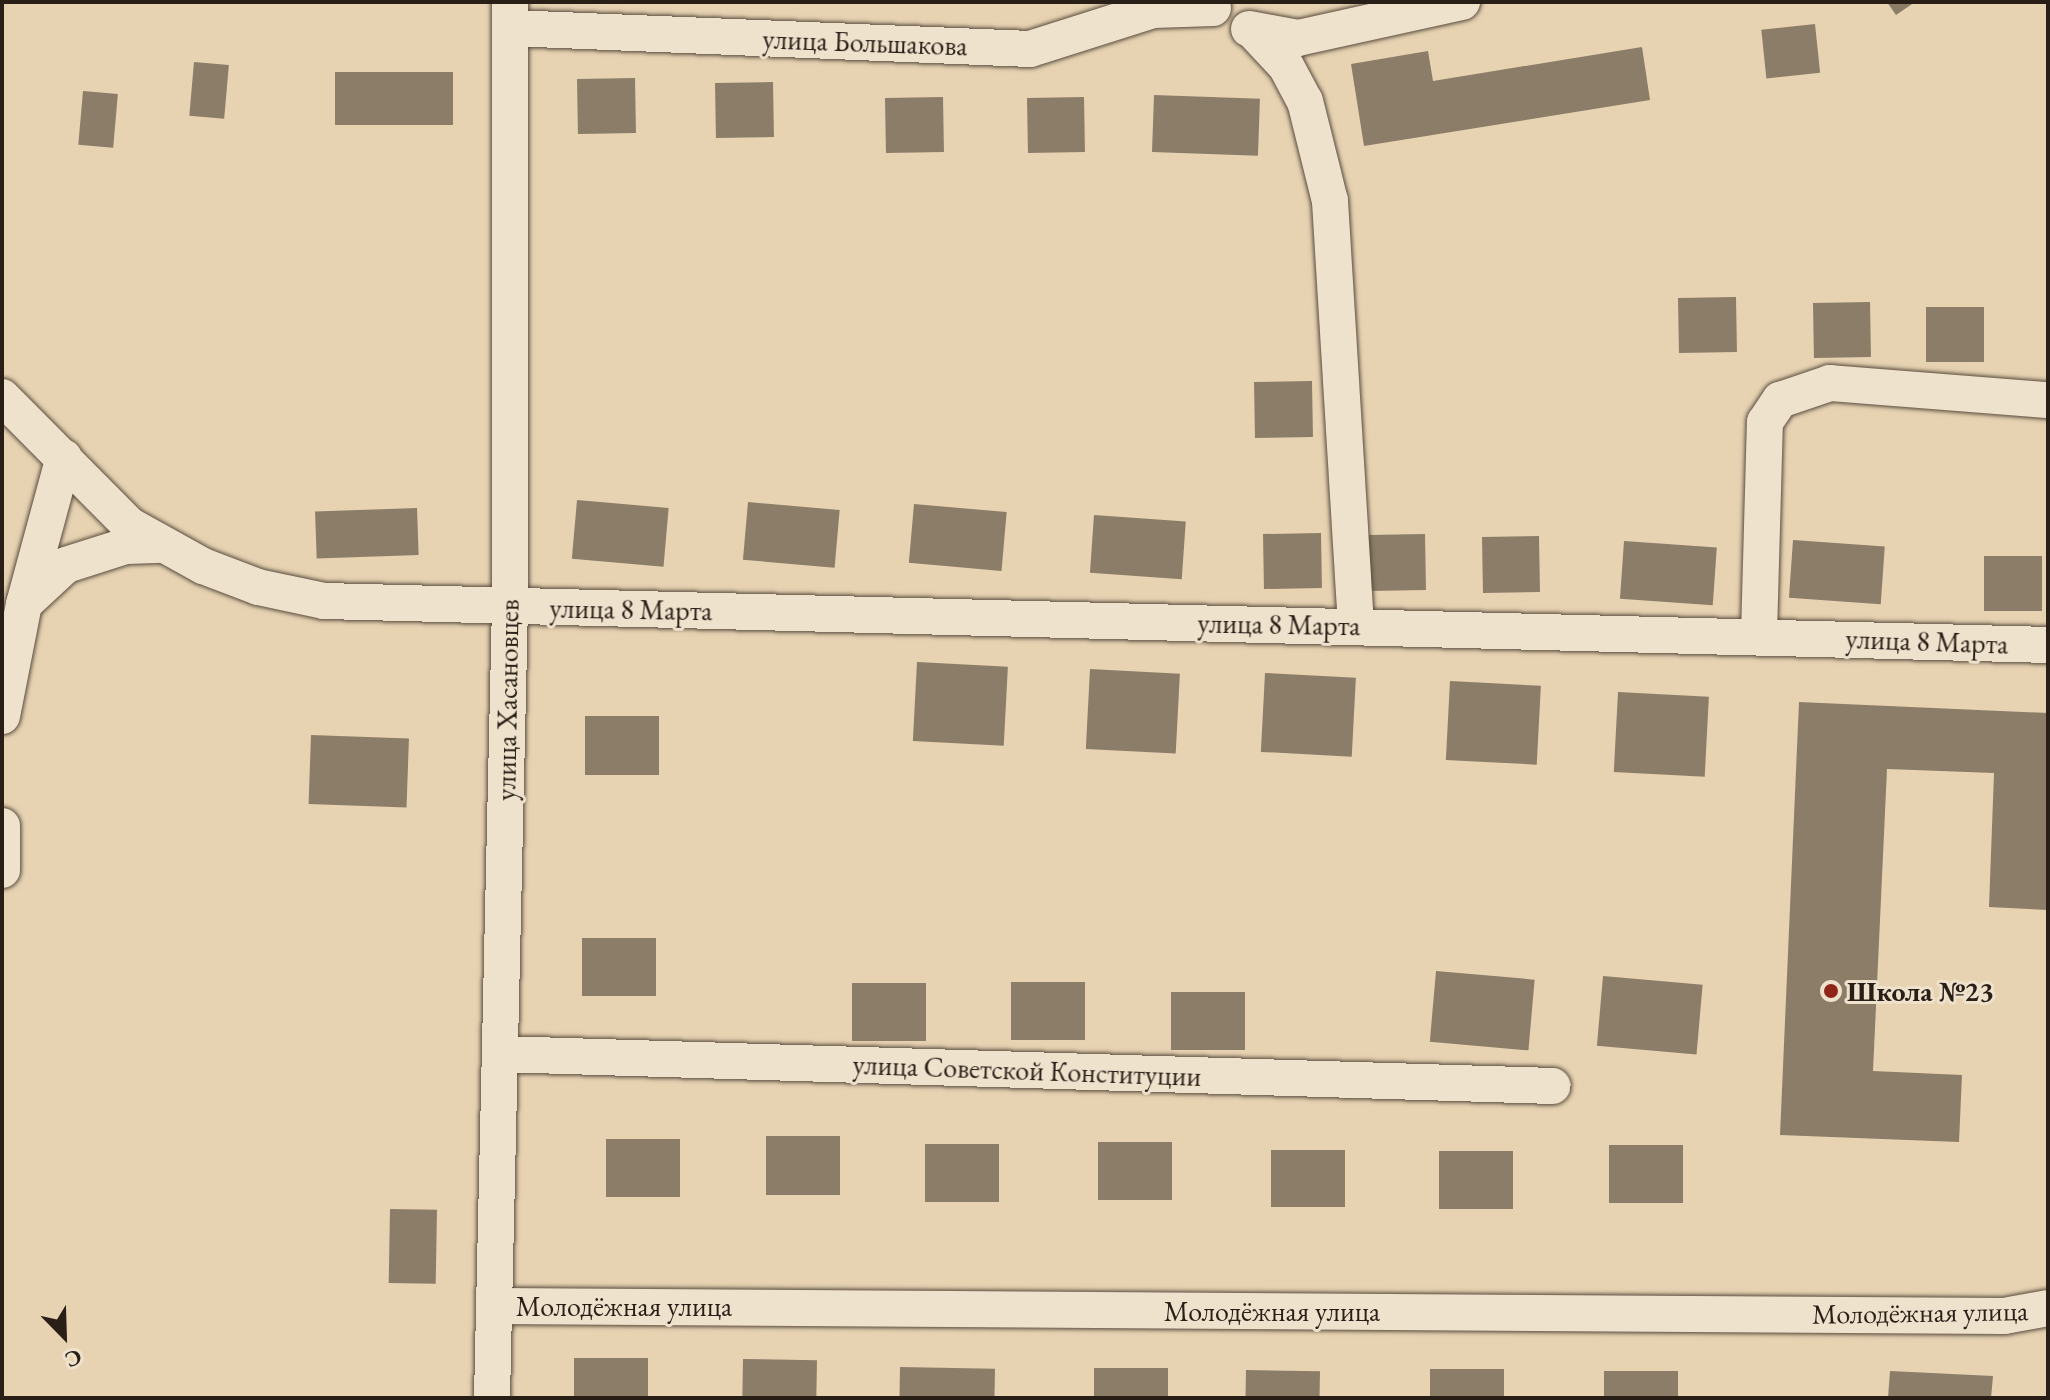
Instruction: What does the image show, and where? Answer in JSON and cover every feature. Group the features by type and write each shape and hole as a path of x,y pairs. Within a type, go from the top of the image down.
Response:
{"street":[{"name":"улица Большакова","path":"510,15 1030,49 1062,41 1096,14 1210,5 1255,33 1298,38 1462,2"},
{"name":"улица Хасановцев","path":"492,1398 510,606 510,15"},
{"path":"1255,33 1286,66 1305,101 1330,201 1356,625"},
{"path":"1759,634 1765,422 1780,400 1830,383 2048,400"},
{"name":"улица 8 Марта","path":"2,397 129,525 163,545 258,587 324,601 1759,634 2048,645"},
{"path":"2,716 24,604 64,457"},
{"path":"24,604 66,565 126,546 163,545"},
{"path":"2,826 2,870"},
{"name":"улица Советской Конституции","path":"500,1054 1553,1086"},
{"name":"Молодёжная улица","path":"495,1306 2004,1316 2048,1308"}],"building":[{"path":"1887,2 1915,2 1896,15"},
{"path":"1815,24 1820,73 1766,78 1761,30"},
{"path":"1642,47 1650,100 1364,146 1351,64 1428,51 1433,81"},
{"path":"194,62 229,65 224,119 189,116"},
{"path":"335,72 453,72 453,125 335,125"},
{"path":"635,78 636,133 578,134 577,79"},
{"path":"773,82 774,137 716,138 715,83"},
{"path":"83,91 118,94 113,148 78,145"},
{"path":"1154,95 1260,99 1258,156 1152,152"},
{"path":"943,97 944,152 886,153 885,98"},
{"path":"1084,97 1085,152 1028,153 1027,98"},
{"path":"1736,297 1737,352 1679,353 1678,298"},
{"path":"1870,302 1871,357 1814,358 1813,303"},
{"path":"1926,307 1984,307 1984,362 1926,362"},
{"path":"1312,381 1313,437 1255,438 1254,382"},
{"path":"577,500 669,508 664,567 572,559"},
{"path":"748,502 840,510 835,568 743,560"},
{"path":"914,504 1007,512 1002,571 909,563"},
{"path":"417,508 419,555 317,559 315,512"},
{"path":"1094,515 1186,521 1182,579 1090,573"},
{"path":"1321,533 1322,588 1264,589 1263,534"},
{"path":"1425,534 1426,590 1369,591 1368,535"},
{"path":"1539,536 1540,592 1483,593 1482,537"},
{"path":"1793,540 1885,546 1881,604 1789,598"},
{"path":"1624,541 1717,547 1713,605 1620,599"},
{"path":"1984,556 2042,556 2042,611 1984,611"},
{"path":"917,662 1008,667 1004,746 913,741"},
{"path":"1090,669 1180,674 1176,754 1086,749"},
{"path":"1265,673 1356,678 1352,757 1261,752"},
{"path":"1450,681 1541,686 1537,765 1446,760"},
{"path":"1618,692 1709,697 1705,777 1614,772"},
{"name":"Школа №23","path":"1799,702 2048,713 2048,910 1989,907 1994,773 1887,769 1873,1071 1962,1075 1959,1142 1780,1135"},
{"path":"585,716 659,716 659,775 585,775"},
{"path":"311,735 409,738 407,807 309,804"},
{"path":"582,938 656,938 656,996 582,996"},
{"path":"1436,971 1535,980 1528,1050 1430,1042"},
{"path":"1603,976 1703,985 1697,1054 1597,1046"},
{"path":"1011,982 1085,982 1085,1040 1011,1040"},
{"path":"852,983 926,983 926,1041 852,1041"},
{"path":"1171,992 1245,992 1245,1050 1171,1050"},
{"path":"766,1136 840,1136 840,1195 766,1195"},
{"path":"606,1139 680,1139 680,1197 606,1197"},
{"path":"1098,1142 1172,1142 1172,1200 1098,1200"},
{"path":"925,1144 999,1144 999,1202 925,1202"},
{"path":"1609,1145 1683,1145 1683,1203 1609,1203"},
{"path":"1271,1150 1345,1150 1345,1207 1271,1207"},
{"path":"1439,1151 1513,1151 1513,1209 1439,1209"},
{"path":"390,1209 437,1210 436,1284 389,1283"},
{"path":"574,1358 648,1358 648,1398 574,1398"},
{"path":"743,1359 817,1360 816,1398 742,1398"},
{"path":"900,1367 995,1369 994,1398 899,1398"},
{"path":"1094,1368 1168,1368 1168,1398 1094,1398"},
{"path":"1430,1369 1504,1369 1504,1398 1430,1398"},
{"path":"1246,1370 1320,1371 1320,1398 1246,1398"},
{"path":"1604,1371 1678,1371 1678,1398 1604,1398"},
{"path":"1890,1371 1993,1376 1991,1398 1888,1398"}],"place":[{"name":"Школа №23","path":"1831,991"}]}
